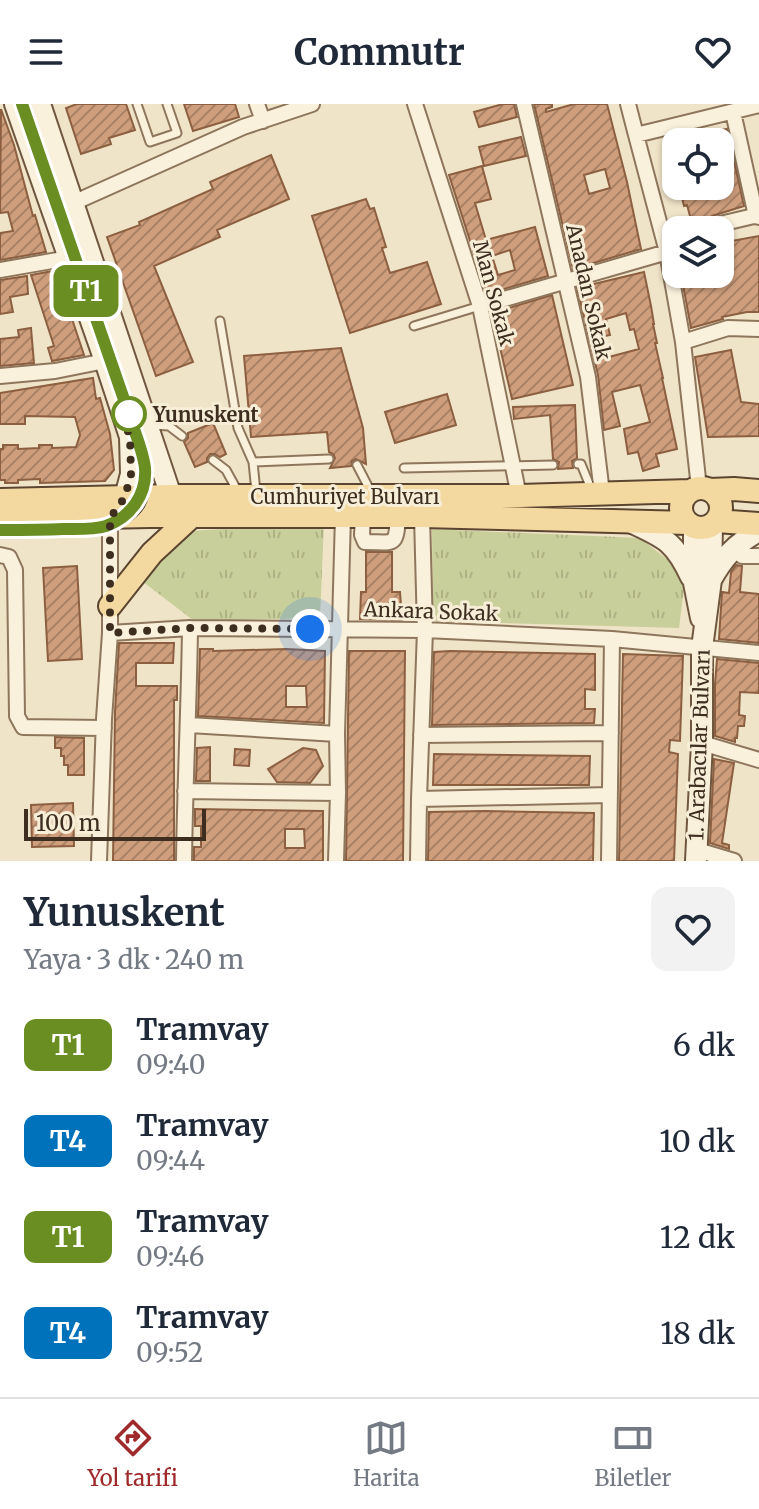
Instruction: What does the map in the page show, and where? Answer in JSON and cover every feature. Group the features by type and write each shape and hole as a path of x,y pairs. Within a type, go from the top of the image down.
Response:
{"main road":[{"path":"15,104 130,437 131,474 125,497"},
{"path":"40,104 171,496 150,516"},
{"path":"700,489 718,498 721,504 721,510 702,524 682,515 681,508 682,501 700,489"},
{"name":"Cumhuriyet Bulvarı","path":"0,519 360,509 519,496 700,489 759,491"},
{"name":"Cumhuriyet Bulvarı","path":"0,500 248,496 398,516 759,524"},
{"path":"110,606 152,553 192,516"},
{"path":"628,521 663,537 676,548 702,582 734,547 759,531"},
{"name":"1. Arabacılar Bulvarı","path":"696,855 702,743 702,524"}],"street":[{"path":"257,104 263,121"},
{"path":"73,203 243,127 312,104"},
{"name":"Man Sokak","path":"415,104 480,306 519,496"},
{"name":"Anadan Sokak","path":"524,104 588,377 597,493"},
{"path":"628,104 662,218"},
{"path":"636,135 759,105"},
{"path":"733,112 758,216 734,221"},
{"path":"480,306 662,253"},
{"path":"0,270 69,258"},
{"path":"677,288 700,489"},
{"path":"683,342 728,328 759,329"},
{"path":"0,376 55,371 105,361"},
{"path":"99,861 110,633 110,518 125,497"},
{"path":"336,861 340,629 360,509"},
{"path":"418,861 425,630 422,516"},
{"path":"0,555 9,557 15,570 17,716 23,727 104,728"},
{"path":"742,556 759,556"},
{"path":"184,861 190,628"},
{"name":"Ankara Sokak","path":"110,633 190,628 425,630 612,639 702,639 759,653"},
{"path":"609,861 612,639"},
{"path":"189,725 337,734"},
{"path":"421,735 611,733"},
{"path":"702,743 759,760"},
{"path":"185,791 338,793"},
{"path":"419,799 610,795"},
{"path":"696,855 734,861"}],"lane":[{"path":"137,104 150,142 177,133 167,104"},
{"path":"414,326 480,306"},
{"path":"220,321 238,428 253,462 248,496"},
{"path":"148,425 169,426 182,436"},
{"path":"253,462 329,459"},
{"path":"213,460 248,496"},
{"path":"578,464 581,464 597,493"},
{"path":"357,465 360,509"},
{"path":"404,468 553,465"}],"green space":[{"path":"324,523 320,618 194,621 138,578 174,532"},
{"path":"432,529 640,538 672,563 684,588 679,628 433,621"}],"building":[{"path":"77,104 126,104 135,130 109,138 111,144 81,154 66,108"},
{"path":"184,104 235,104 239,117 193,131"},
{"path":"514,104 517,117 479,127 474,112"},
{"path":"534,104 552,104 546,112 574,104 607,104 627,182 641,249 573,269","holes":["605,169 610,188 589,194 584,175"]},
{"path":"1,109 46,252 0,260 0,233 13,231 8,212 0,213"},
{"path":"521,137 526,156 484,166 479,147"},
{"path":"271,155 289,199 217,230 220,237 154,266 193,362 156,376 107,237 140,225 139,222 213,189 210,182"},
{"path":"734,161 744,206 712,216 690,216 687,205 684,206 683,200 734,200"},
{"path":"482,166 491,199 475,203 486,240 535,227 548,276 487,294 449,175","holes":["510,250 515,270 498,275 492,256"]},
{"path":"366,199 370,209 374,208 390,273 427,262 441,304 350,333 312,216"},
{"path":"759,236 759,312 722,317 691,328 684,288 734,288 734,240"},
{"path":"58,270 84,355 52,361 48,348 54,346 31,275"},
{"path":"644,272 677,449 656,454 659,466 643,471 638,452 628,454 624,429 650,422 640,385 612,392 620,426 604,430 598,375 577,288","holes":["626,313 630,330 634,329 639,349 605,358 600,337 610,335 606,319"]},
{"path":"27,276 28,294 10,297 13,312 0,314 0,280"},
{"path":"552,295 573,385 512,399 492,313"},
{"path":"31,328 34,363 0,366 0,339 19,337 18,330"},
{"path":"341,348 363,428 366,464 356,459 351,466 330,468 335,458 329,452 327,432 251,437 244,356"},
{"path":"731,350 741,402 759,404 759,436 708,437 695,357"},
{"path":"93,378 96,399 100,398 110,434 114,470 105,481 40,483 40,479 5,483 5,480 0,480 0,449 3,445 18,445 18,449 39,448 39,445 76,447 80,435 75,417 25,416 25,424 0,424 0,393"},
{"path":"447,394 456,425 395,443 385,412"},
{"path":"575,405 577,458 572,461 573,468 558,469 559,462 553,459 550,415 514,419 513,407"},
{"path":"213,423 226,454 220,457 210,454 207,462 195,467 184,442 188,433"},
{"path":"366,552 392,552 392,592 400,592 402,620 360,619 361,592 366,592"},
{"path":"736,565 742,566 740,592 759,594 759,643 719,639 722,592 729,593 731,572"},
{"path":"77,566 82,659 48,661 43,568"},
{"path":"119,643 174,643 173,663 136,663 136,686 177,686 177,700 174,700 174,861 113,861"},
{"path":"200,649 325,651 324,723 198,716","holes":["286,686 306,686 307,707 286,707"]},
{"path":"349,651 405,651 403,861 346,861"},
{"path":"434,652 595,654 595,690 585,689 585,709 595,709 594,723 432,725"},
{"path":"623,654 683,656 680,741 670,740 669,752 678,754 674,861 619,861"},
{"path":"717,659 759,663 759,693 740,692 739,715 745,716 744,726 738,726 735,742 715,736"},
{"path":"55,737 84,738 84,775 68,775 68,765 64,765 61,748 55,748"},
{"path":"210,747 210,781 196,781 197,748"},
{"path":"303,748 316,750 323,766 310,783 277,782 268,769"},
{"path":"235,749 250,750 249,766 234,765"},
{"path":"434,754 590,756 589,785 433,785"},
{"path":"714,759 734,763 722,843 729,845 729,849 710,843"},
{"path":"73,803 74,846 32,847 31,805"},
{"path":"195,809 323,811 323,861 194,861 194,847 201,847 201,826 195,826","holes":["285,829 304,829 305,848 285,848"]},
{"path":"429,812 594,813 593,861 428,861"}],"tram line":[{"name":"T1","path":"0,530 87,529 110,524 133,507 140,497 145,471 129,414 22,104"},
{"path":"0,537 95,535 113,529 137,515 144,506 150,482 146,449 30,104"}],"place":[{"name":"Yunuskent","path":"129,414"}],"route":[{"path":"129,414 121,412 130,437 131,474 125,497 110,518 110,633 190,628 310,629"}]}
